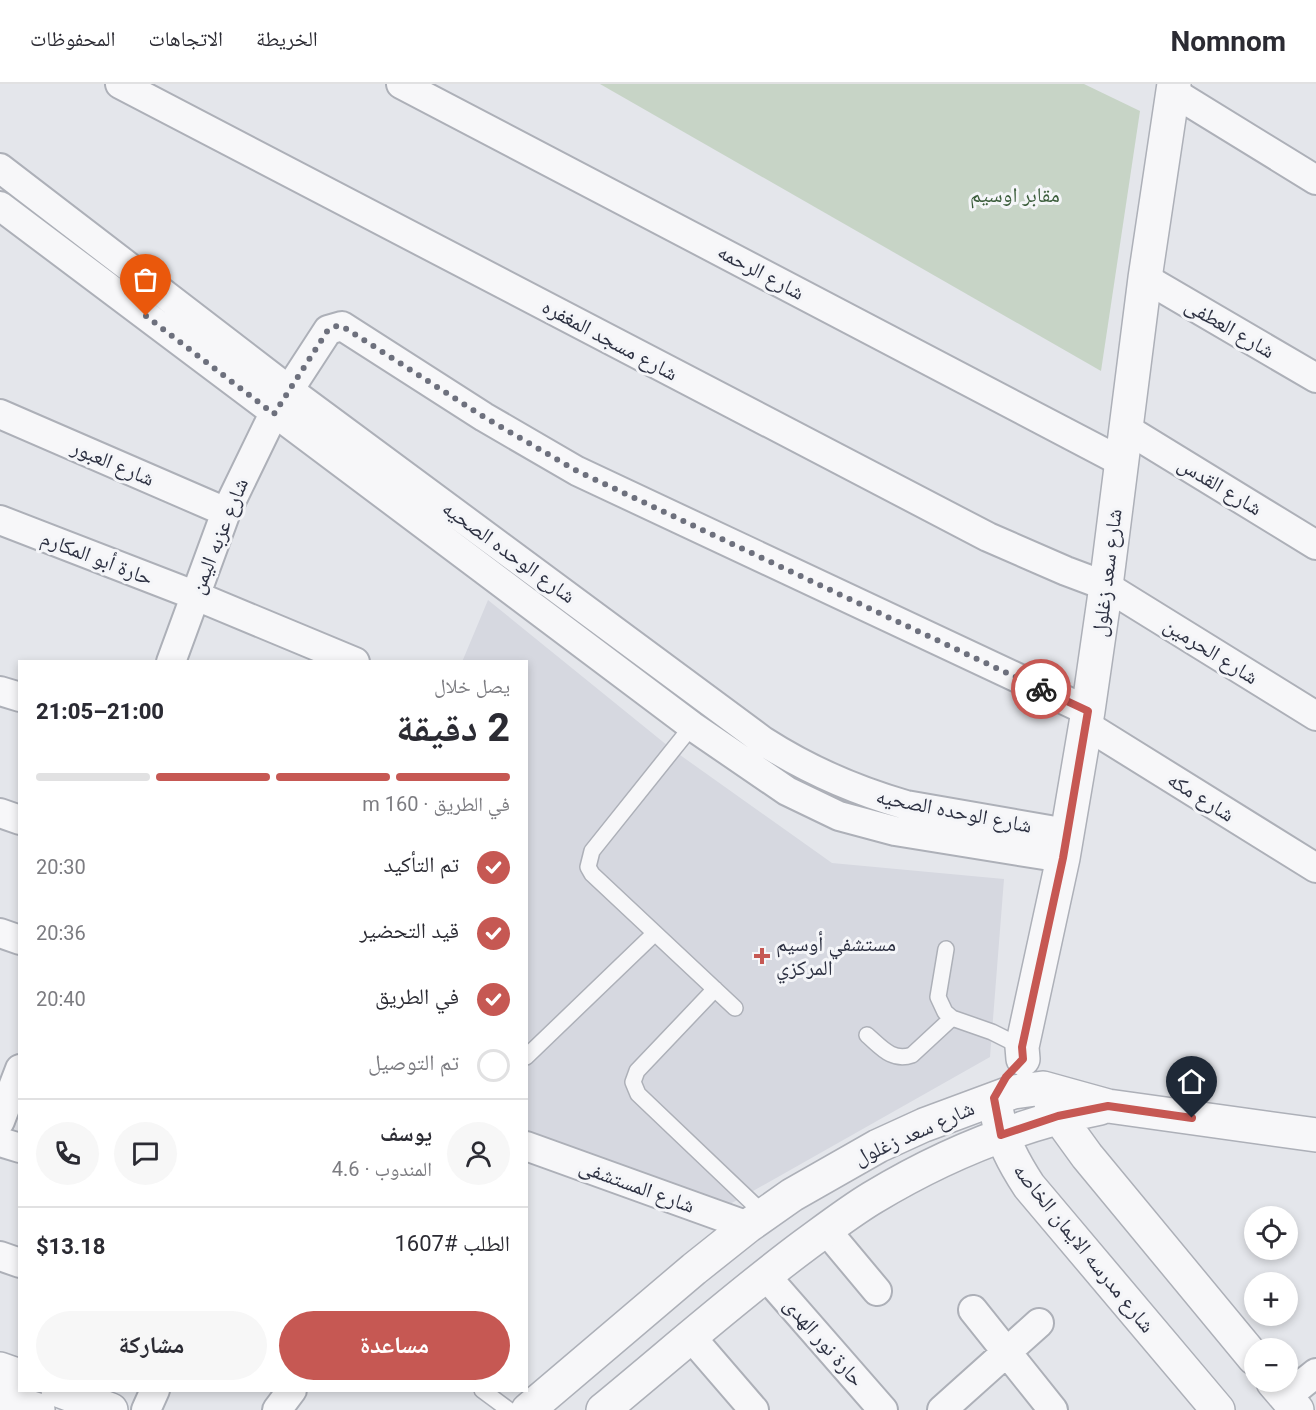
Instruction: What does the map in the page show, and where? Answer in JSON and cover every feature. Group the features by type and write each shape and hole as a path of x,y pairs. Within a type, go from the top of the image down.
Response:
{"street":[{"name":"شارع مسجد المغفره","path":"120,84 988,537 1106,586"},
{"name":"شارع الرحمه","path":"402,84 1120,461"},
{"name":"شارع سعد زغلول","path":"1023,1053 1065,845 1087,718 1145,278 1174,88"},
{"path":"1174,88 1316,180"},
{"name":"شارع الوحده الصحيه","path":"0,168 282,402 692,726 787,790 839,816 895,831 1065,845"},
{"name":"شارع الوحده الصحيه","path":"0,206 763,741 808,768 856,789 906,805 1065,845"},
{"name":"شارع العطفى","path":"1145,278 1316,378"},
{"name":"شارع عزبه اليمن","path":"172,660 226,512 282,402 328,330 342,326 484,417 577,471 1087,718"},
{"name":"شارع العبور","path":"0,414 226,512"},
{"name":"شارع القدس","path":"1125,428 1316,545"},
{"name":"حارة أبو المكارم","path":"0,520 195,595 351,660"},
{"name":"شارع الحرمين","path":"1106,586 1316,716"},
{"path":"0,691 18,696"},
{"name":"شارع مكه","path":"1087,718 1316,868"},
{"path":"0,813 18,819"},
{"path":"0,933 18,938"},
{"path":"994,1098 1023,1053 1051,1102 1094,1165 1244,1346"},
{"path":"0,1058 18,1066"},
{"path":"0,1121 18,1072"},
{"name":"شارع سعد زغلول","path":"528,1410 694,1269 756,1220 834,1170 878,1146 994,1098 1012,1092 1051,1102 1108,1106 1316,1135"},
{"name":"شارع مدرسه الايمان الخاصه","path":"994,1098 1001,1135 1013,1162 1029,1186 1218,1410"},
{"name":"شارع سعد زغلول","path":"603,1410 765,1275 870,1199 943,1160 1001,1135 1051,1102"},
{"path":"927,1124 940,1129 947,1135 948,1149 943,1160"},
{"path":"0,1142 18,1147"},
{"name":"شارع المستشفى","path":"528,1147 756,1220"},
{"path":"826,1230 877,1291"},
{"path":"0,1256 18,1262"},
{"name":"حارة نور الهدى","path":"765,1275 883,1410"},
{"path":"973,1310 1053,1410"},
{"path":"942,1410 1039,1323"},
{"path":"692,1337 754,1410"},
{"path":"0,1369 18,1375"},
{"path":"1286,1396 1316,1373"},
{"path":"63,1392 111,1410"},
{"path":"146,1410 154,1392"},
{"path":"277,1410 290,1392"},
{"path":"0,1398 38,1410"}],"lane":[{"path":"692,726 592,851 588,867 592,874 735,1008"},
{"path":"528,1055 655,933"},
{"path":"945,949 938,997 945,1012 952,1018 992,1032 1023,1053"},
{"path":"715,989 637,1071 633,1082 638,1094 756,1220"},
{"path":"867,1035 894,1057 904,1058 912,1055 952,1018"},
{"path":"485,1392 509,1410"}],"shaded area":[{"name":"مستشفي أوسيم المركزي","path":"488,600 673,750 832,863 1004,879 990,1057 730,1204 528,1133 528,660 463,660"}],"green space":[{"name":"مقابر اوسيم","path":"600,84 1084,84 1140,111 1101,371"}],"way so far":[{"path":"146,316 274,414 328,330 342,326 484,417 577,471 1041,689"}],"place":[{"name":"مستشفي أوسيم المركزي","path":"762,956"}],"route":[{"path":"1041,689 1088,711 1063,858 1022,1047 1023,1059 1006,1077 994,1098 1001,1135 1058,1116 1108,1106 1192,1118"}]}
